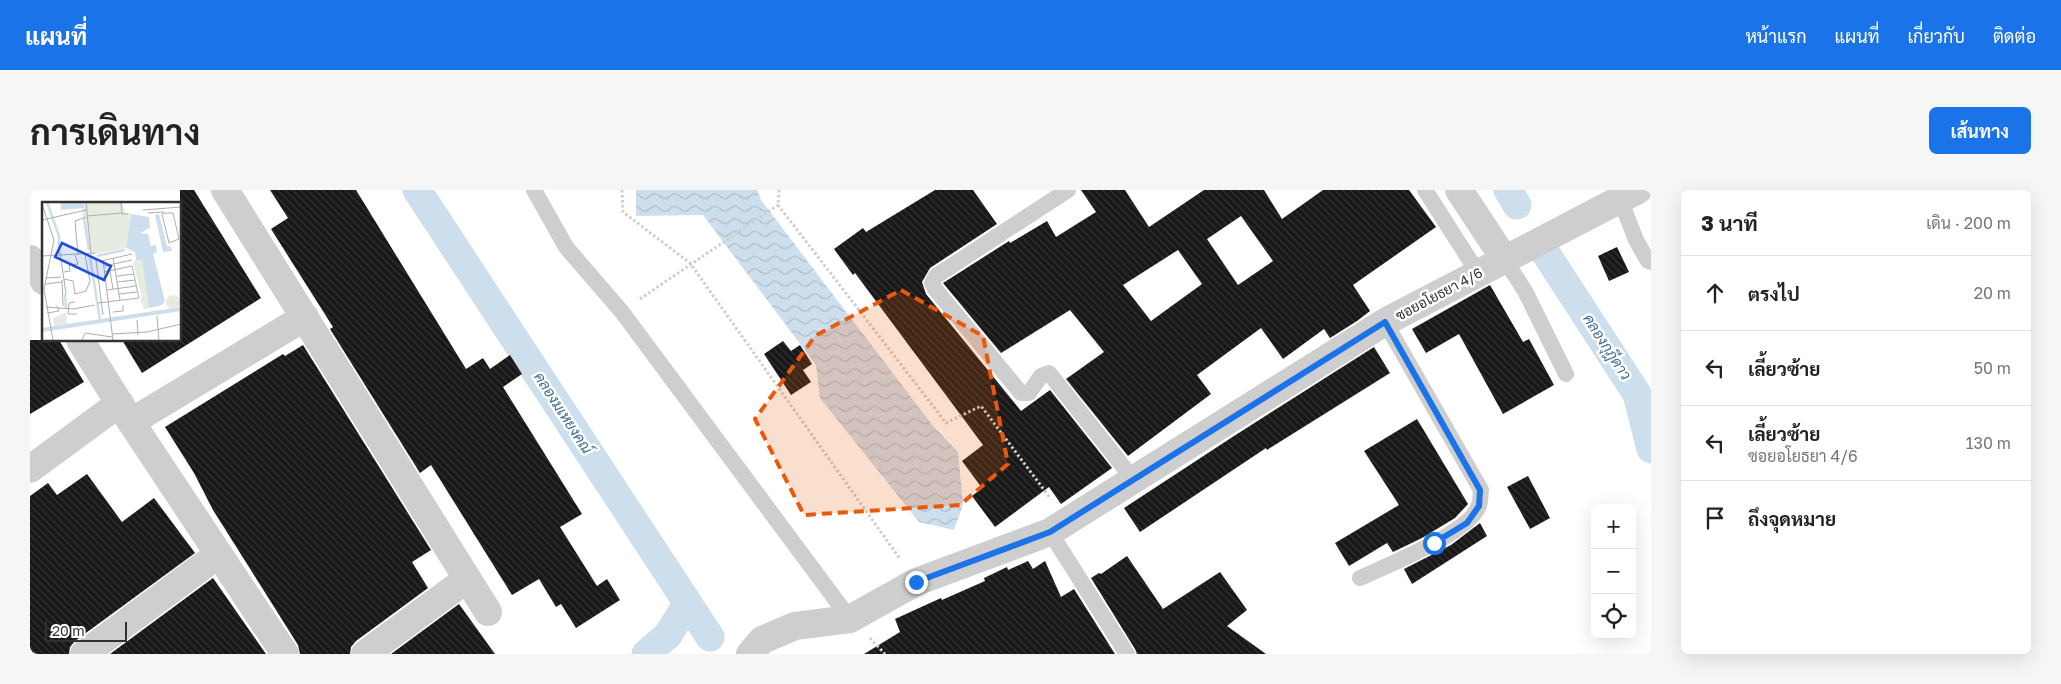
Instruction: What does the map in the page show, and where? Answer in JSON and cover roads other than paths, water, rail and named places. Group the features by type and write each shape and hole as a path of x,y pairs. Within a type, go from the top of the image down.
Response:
{"street":[{"path":"224,190 488,612"},
{"path":"1459,190 1505,260"},
{"name":"ซอยอโยธยา 4/6","path":"850,619 916,582 1059,527 1385,322 1629,194"},
{"path":"30,259 42,278"},
{"path":"30,469 126,413 304,317"},
{"path":"81,341 285,654"},
{"path":"84,654 219,554"},
{"path":"365,654 467,579"},
{"path":"750,654 762,640 795,626 850,619"}],"lane":[{"path":"534,190 566,247 622,312 850,619"},
{"path":"1068,190 936,276 932,283 1021,393 1029,393 1041,376 1049,373 1134,480"},
{"path":"1424,190 1478,273"},
{"path":"1629,194 1636,240 1648,261 1651,262"},
{"path":"1505,260 1525,291 1566,374"},
{"path":"1360,578 1442,538 1467,523 1479,506 1480,490 1385,322"},
{"path":"1059,527 1128,654"}],"water":[{"path":"636,190 757,190 761,200 933,426 958,452 963,505 954,530 919,522 820,398 816,365 703,215 636,216"}],"waterway":[{"name":"คลองมเหยงคณ์","path":"417,190 710,637"},
{"name":"คลองกุฎีดาว","path":"1508,190 1517,205"},
{"name":"คลองกุฎีดาว","path":"1545,252 1637,394 1651,449"},
{"path":"646,654 668,635 687,604"}]}
